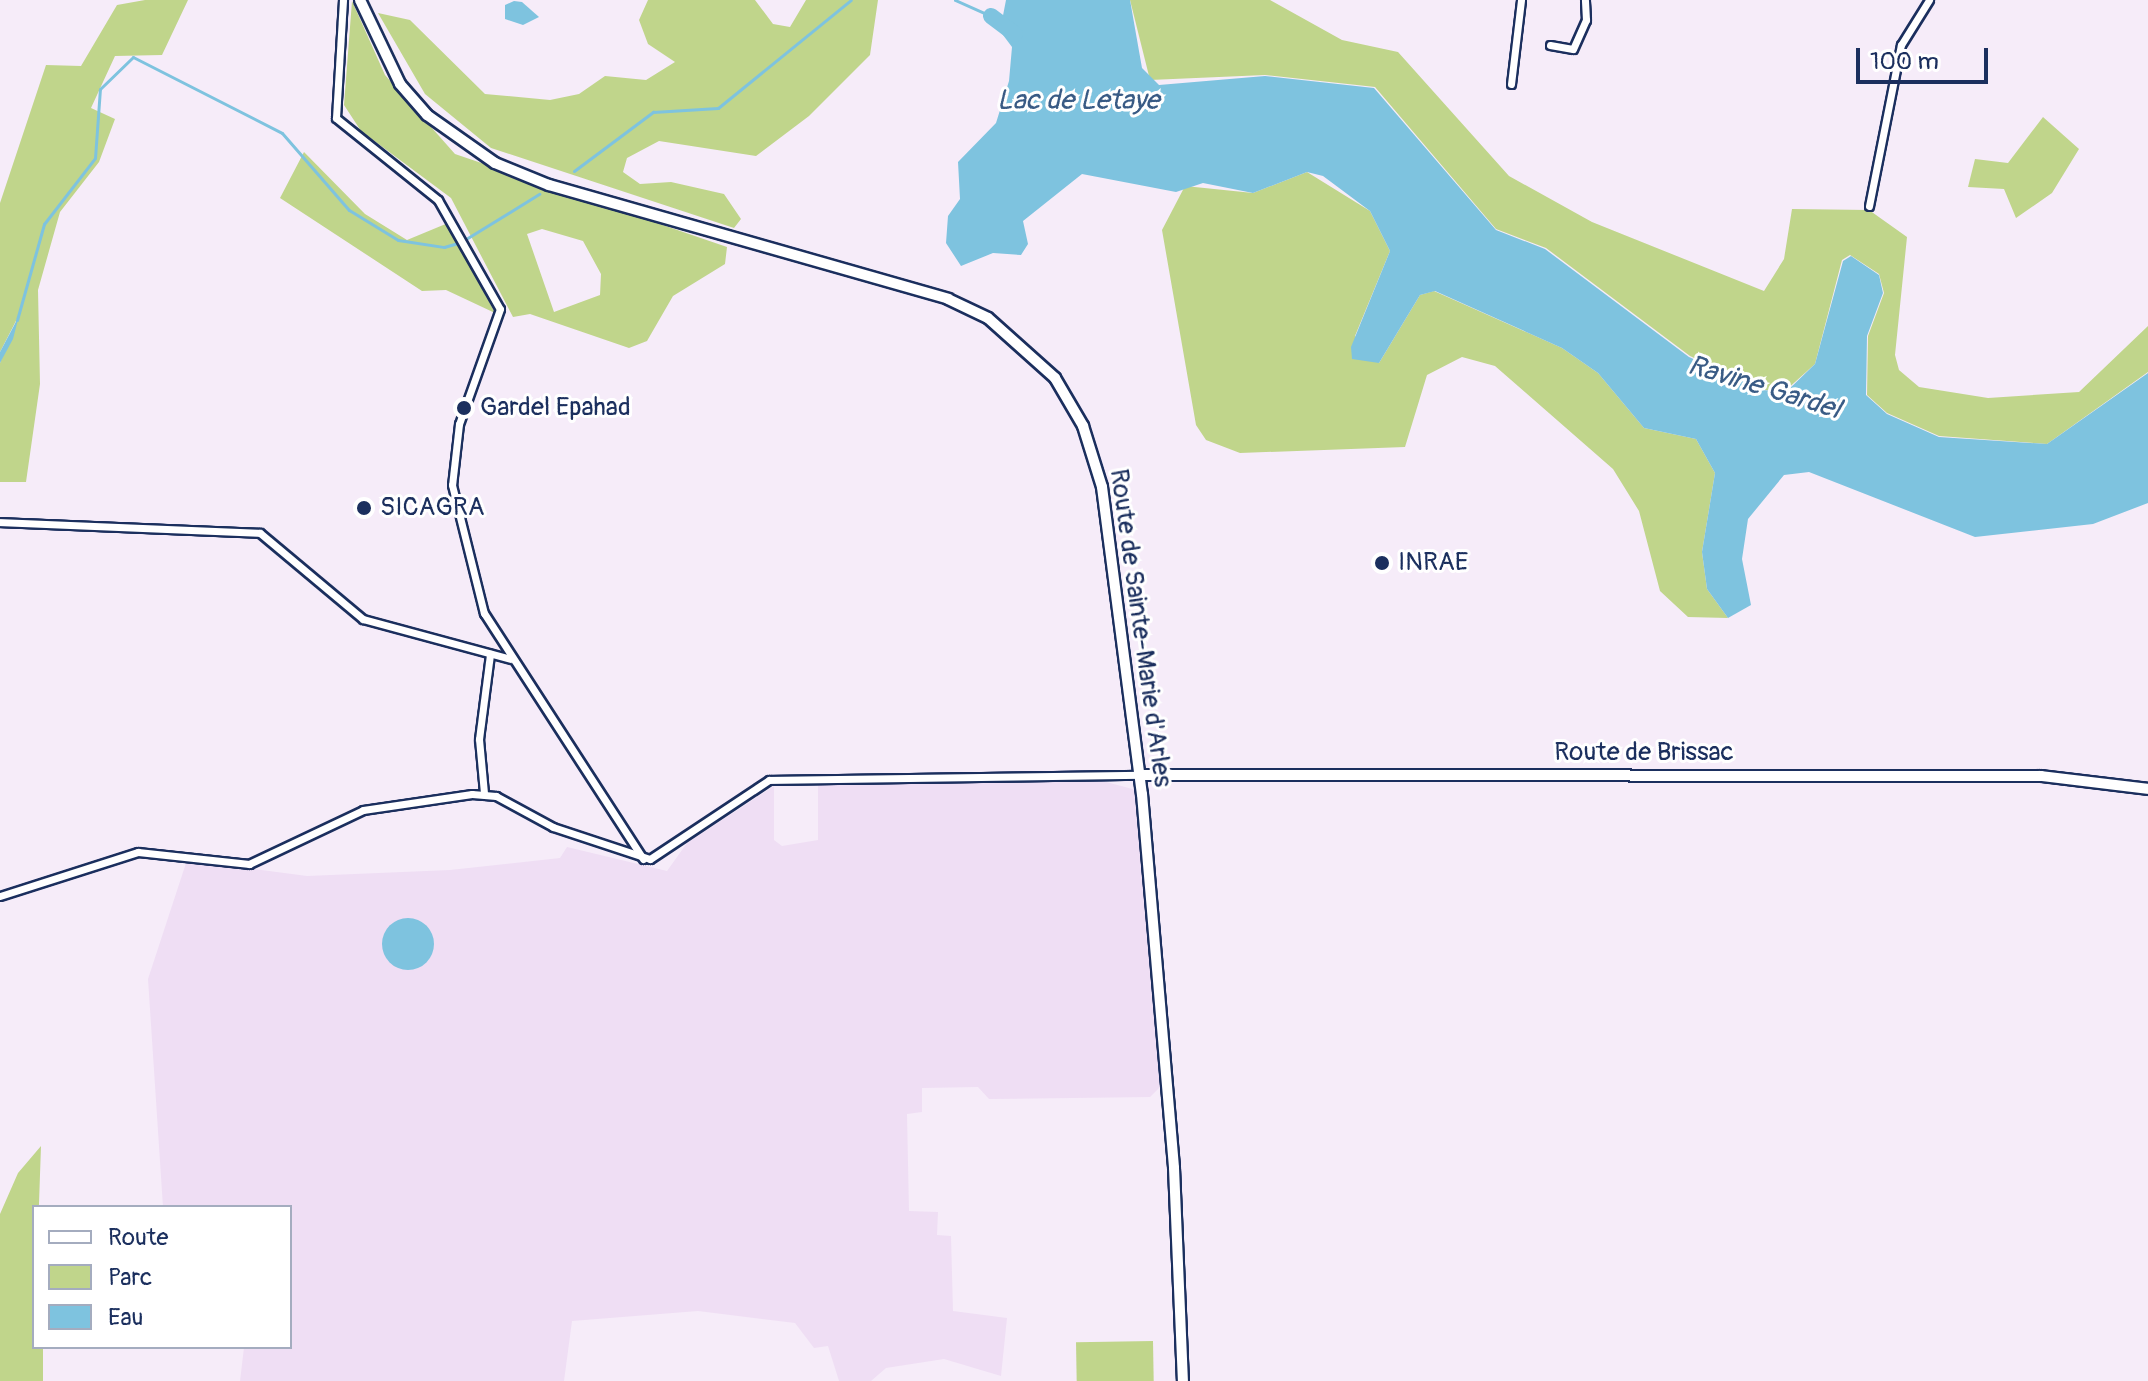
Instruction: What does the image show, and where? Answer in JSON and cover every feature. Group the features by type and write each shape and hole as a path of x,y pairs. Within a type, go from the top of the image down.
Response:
{"main road":[{"name":"Route de Sainte-Marie d'Arles","path":"360,0 400,84 427,115 495,163 549,185 948,299 988,318 1055,378 1083,426 1102,487 1139,775 1174,1168 1183,1381"},
{"name":"Route de Brissac","path":"1139,775 2041,776 2148,789"}],"street":[{"path":"343,0 336,118 438,200 494,292 499,328 464,408 452,485 484,613 643,859"},
{"path":"1511,84 1521,0"},
{"path":"1550,45 1573,49 1586,20 1585,0"},
{"path":"1869,206 1901,45 1929,0"},
{"path":"0,522 260,533 363,619 511,659"},
{"path":"484,793 479,739 490,654"},
{"path":"643,859 769,780 1139,775"},
{"path":"0,896 138,852 249,864 363,810 484,793 643,859"}],"shaded area":[{"path":"1099,780 1136,790 1160,1087 1150,1097 989,1099 978,1087 922,1088 922,1112 907,1114 909,1211 938,1212 937,1235 951,1236 953,1311 1007,1318 1001,1376 944,1359 886,1368 871,1381 839,1381 828,1346 814,1348 795,1323 698,1311 572,1321 564,1381 240,1381 244,1349 292,1349 292,1205 163,1205 148,979 187,860 307,876 450,870 560,858 567,847 667,871 687,843 774,786 774,840 782,846 818,840 818,783"}],"green space":[{"path":"145,0 188,0 162,55 115,56 91,108 115,119 99,162 60,212 38,290 40,384 26,482 0,482 0,363 18,317 0,352 0,203 46,65 81,66 117,5"},
{"path":"648,0 755,0 773,24 790,27 806,0 878,0 870,55 809,116 756,156 659,141 627,158 623,172 640,184 671,182 724,194 741,219 734,228 491,148 425,94 378,13 410,20 485,94 550,100 579,94 605,76 646,80 675,62 648,44 639,20"},
{"path":"1130,0 1270,0 1342,40 1398,52 1509,176 1592,222 1764,291 1784,259 1792,209 1869,210 1907,237 1895,355 1899,370 1919,387 1988,398 2079,392 2148,326 2148,372 2047,444 1939,436 1887,413 1867,395 1868,336 1884,293 1879,274 1850,255 1842,260 1815,364 1785,391 1762,390 1690,356 1546,248 1496,229 1375,87 1265,75 1150,80"},
{"path":"352,1 385,75 455,154 727,247 725,264 673,296 647,341 629,348 530,314 513,317 451,198 361,131 344,105","holes":["542,229 583,241 601,274 600,295 554,312 527,234"]},
{"path":"2043,117 2079,149 2052,193 2016,218 2004,189 1968,187 1975,159 2008,163"},
{"path":"304,152 365,214 407,240 448,223 495,313 446,290 422,291 280,198"},
{"path":"1307,172 1370,211 1390,251 1355,336 1379,363 1420,295 1434,291 1562,348 1598,373 1644,428 1696,439 1715,473 1702,552 1707,589 1728,618 1688,617 1660,591 1639,511 1613,469 1495,366 1462,357 1427,375 1405,447 1240,453 1206,440 1196,425 1162,230 1185,186 1253,193"},
{"path":"41,1146 39,1205 32,1205 32,1349 43,1349 43,1381 0,1381 0,1214 18,1173"},
{"path":"1153,1341 1154,1381 1077,1381 1076,1342"}],"water":[{"name":"Lac de Letaye","path":"1006,0 1130,0 1142,68 1159,85 1265,76 1374,88 1496,230 1545,249 1689,357 1762,390 1786,392 1815,364 1843,261 1851,256 1879,275 1883,293 1867,336 1866,395 1887,414 1939,437 2047,444 2148,373 2148,503 2093,524 1975,537 1809,472 1784,475 1748,519 1742,559 1751,605 1728,618 1707,589 1702,552 1715,473 1696,439 1644,428 1598,373 1562,348 1435,291 1420,295 1379,363 1352,359 1351,347 1390,251 1370,211 1323,176 1307,172 1253,193 1203,183 1176,192 1082,174 1023,221 1028,244 1021,255 993,253 961,266 946,243 948,216 960,199 958,162 996,123 1009,81 1012,47 1000,31"},
{"path":"522,2 539,17 523,25 505,19 505,5"},
{"path":"19,316 13,339 0,363 0,352"},
{"path":"408,918 427,925 434,944 427,963 408,970 389,963 382,944 389,925"}],"waterway":[{"name":"Ravine Gardel","path":"574,171 653,112 718,108 851,0"},
{"name":"Ravine Gardel","path":"955,0 991,16"},
{"name":"Ravine Gardel","path":"991,16 1015,34"},
{"name":"Ravine Gardel","path":"17,320 44,224 95,158 100,89 133,57 282,133 349,210 398,240 444,247 461,242 539,194"}],"place":[{"name":"Gardel Epahad","path":"464,408"},
{"name":"SICAGRA","path":"364,508"},
{"name":"INRAE","path":"1382,563"}]}
